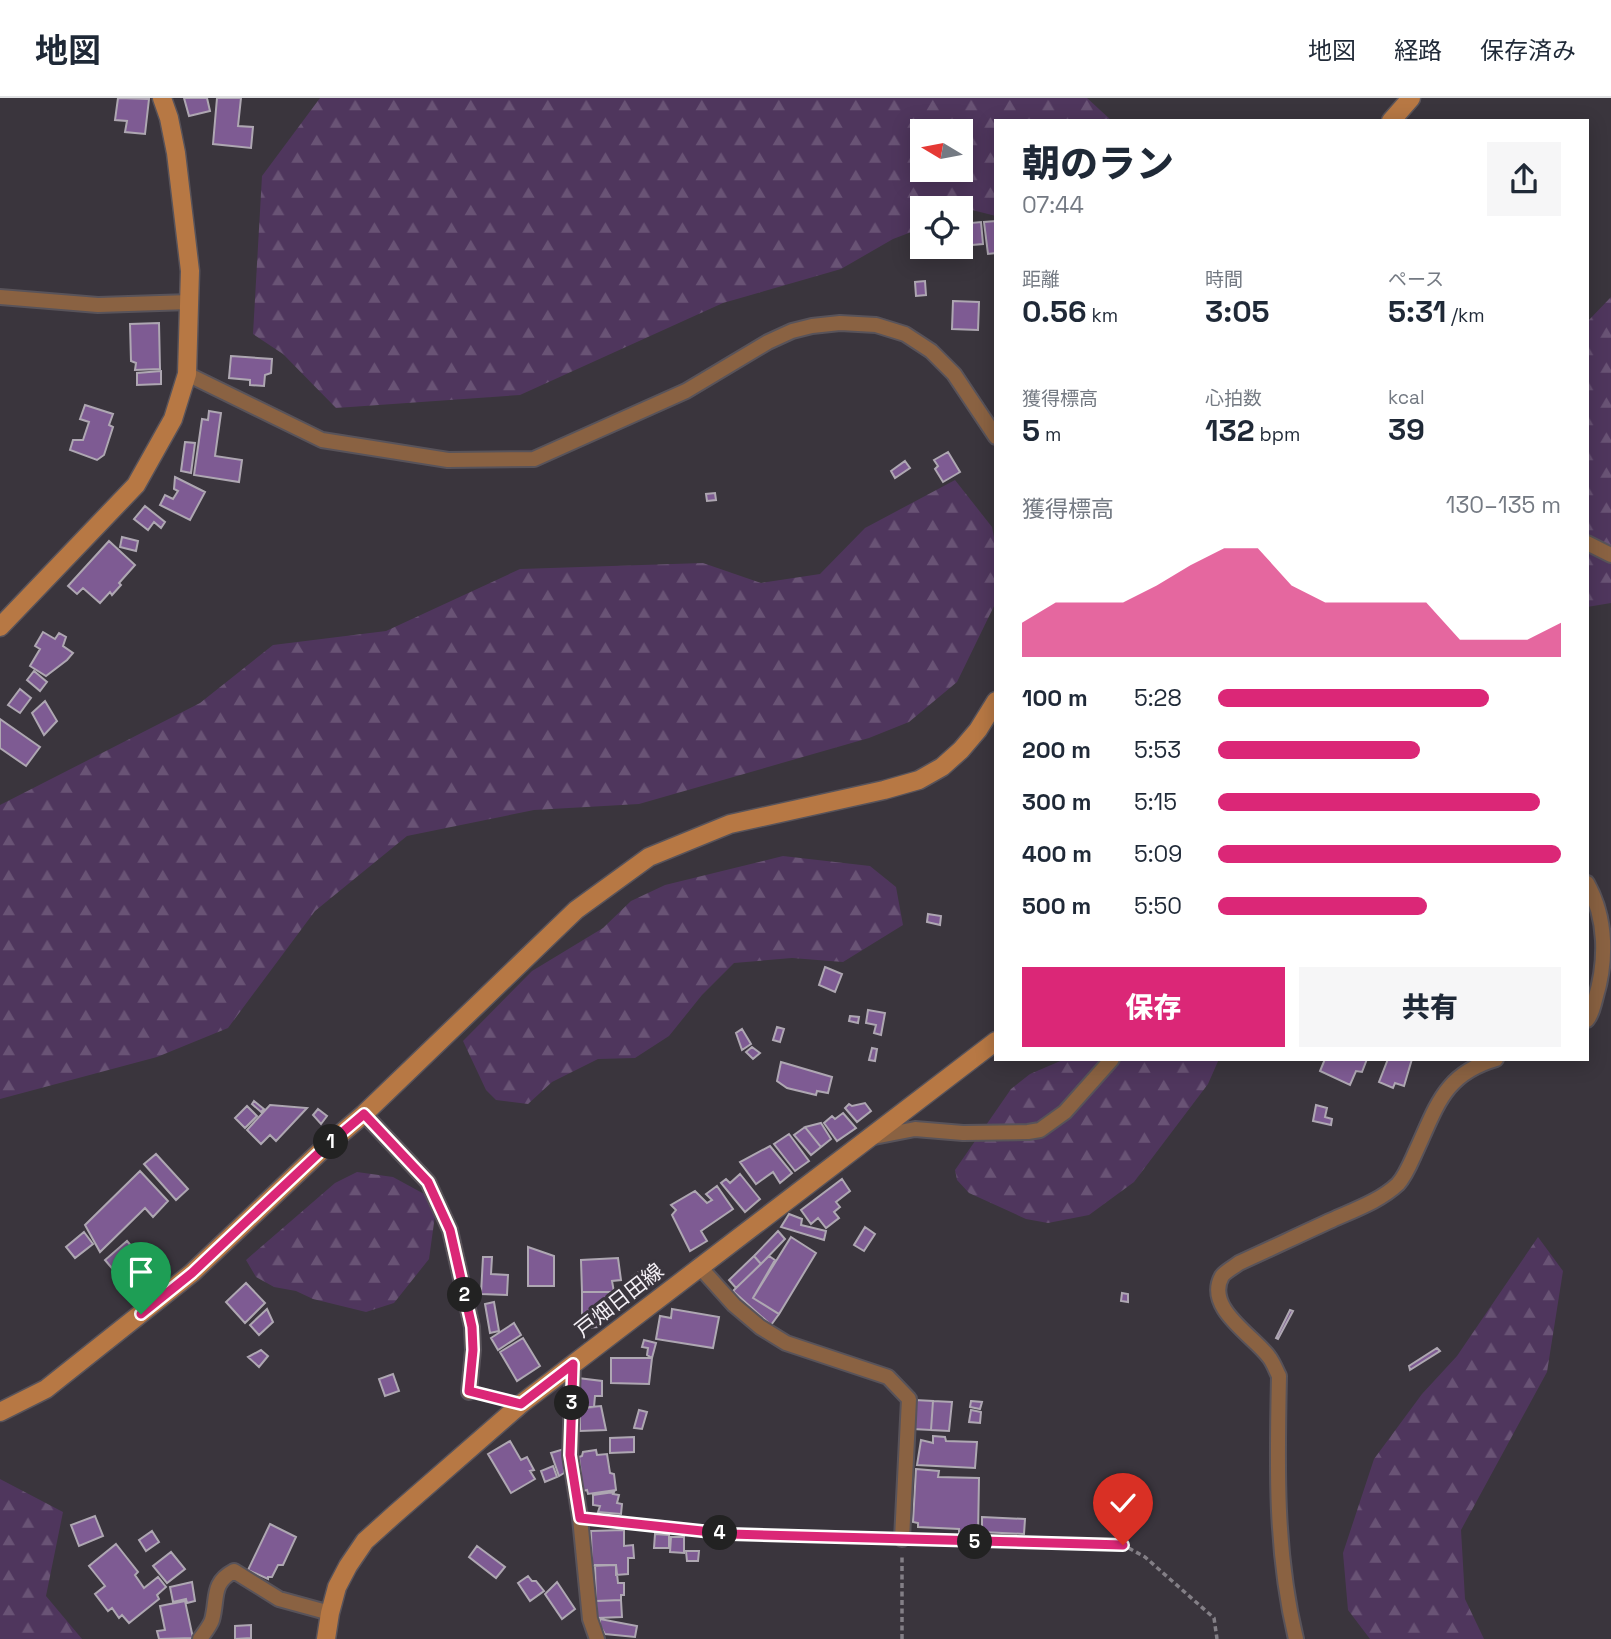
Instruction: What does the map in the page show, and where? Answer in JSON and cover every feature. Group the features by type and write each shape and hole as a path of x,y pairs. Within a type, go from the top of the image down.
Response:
{"street":[{"path":"0,627 136,485 173,419 187,374 190,271 176,153 162,98"},
{"path":"1393,119 1411,98"},
{"path":"0,297 98,305 190,302"},
{"path":"187,374 321,440 448,460 534,459 686,391 768,342 792,331 841,323 876,325 905,334 931,351 954,374 994,434"},
{"path":"1589,544 1611,555"},
{"path":"0,1412 46,1389 192,1273 323,1149 364,1114 576,910 649,857 730,824 919,780 942,767 961,750 994,704"},
{"path":"1589,887 1597,903 1604,932 1603,963 1598,991 1589,1015"},
{"name":"戸畑日田線","path":"326,1639 337,1587 365,1541 521,1404 994,1043"},
{"path":"868,1138 915,1129 963,1133 1040,1130 1065,1112 1110,1061"},
{"path":"1296,1639 1287,1601 1280,1547 1279,1376 1270,1357 1235,1324 1221,1303 1219,1285 1223,1274 1239,1263 1372,1201 1398,1183 1409,1168 1438,1103 1451,1084 1462,1073 1489,1061"},
{"path":"364,1114 428,1182 450,1230 472,1327 469,1391"},
{"path":"699,1266 734,1305 760,1327 786,1343 888,1377 909,1399 902,1539"},
{"path":"573,1364 570,1455 580,1518 590,1619 597,1639"},
{"path":"200,1639 212,1622 217,1589 222,1577 234,1571 279,1599 330,1613"}],"path":[{"path":"469,1391 521,1404"},
{"path":"580,1518 730,1534 1123,1545 1145,1558 1214,1618 1217,1639"},
{"path":"902,1539 902,1639"}],"green space":[{"path":"320,98 1087,98 1110,119 994,119 994,216 973,210 973,196 910,196 910,233 893,239 841,269 723,303 520,395 336,408 283,354 253,334 262,176"},
{"path":"1611,297 1611,603 1589,607 1589,320"},
{"path":"955,480 992,527 994,606 957,682 909,722 869,738 639,804 534,810 407,836 315,911 228,1028 157,1057 0,1099 0,805 200,703 273,645 386,631 520,569 703,563 761,583 820,574 865,528"},
{"path":"783,856 870,866 896,887 903,925 843,962 792,958 734,963 702,995 669,1036 635,1058 598,1059 552,1082 528,1104 496,1100 486,1090 463,1041 532,971 603,928 631,901 665,885"},
{"path":"1060,1061 1218,1061 1208,1084 1134,1182 1089,1215 1048,1223 1026,1219 969,1193 957,1180 955,1170 1011,1089 1030,1074"},
{"path":"357,1172 393,1177 437,1201 429,1259 394,1303 366,1312 274,1287 256,1277 246,1260 335,1183"},
{"path":"1538,1237 1563,1271 1547,1372 1461,1530 1465,1599 1484,1639 1370,1639 1348,1610 1343,1553 1374,1459 1422,1394 1457,1356"},
{"path":"0,1479 63,1512 46,1596 82,1639 0,1639"}],"building":[{"path":"118,98 149,99 145,134 125,132 127,121 115,120"},
{"path":"184,98 207,98 210,111 189,116"},
{"path":"217,98 241,98 238,126 253,127 251,148 213,144"},
{"path":"994,221 994,253 988,254 984,222"},
{"path":"981,222 983,244 973,245 973,223"},
{"path":"925,281 926,295 916,296 915,282"},
{"path":"953,301 979,302 978,330 952,329"},
{"path":"159,323 160,369 135,370 136,363 131,361 130,324"},
{"path":"231,356 272,359 271,373 265,375 264,386 250,385 250,380 229,378"},
{"path":"161,371 161,384 137,385 137,373"},
{"path":"85,405 113,414 109,425 113,427 104,455 97,460 70,450 73,440 83,440 89,422 80,419"},
{"path":"209,411 221,413 215,456 242,460 239,482 194,475 202,419 208,420"},
{"path":"185,442 195,443 191,473 181,471"},
{"path":"948,452 960,472 943,482 935,469 938,466 934,460"},
{"path":"905,461 910,468 895,478 891,471"},
{"path":"175,477 205,492 190,520 160,505 165,495 173,499 178,491 174,489"},
{"path":"715,493 716,500 707,501 706,494"},
{"path":"145,506 165,522 161,528 154,522 148,530 134,519"},
{"path":"122,537 138,541 136,551 120,547"},
{"path":"109,541 135,565 112,595 110,592 100,603 83,588 77,594 68,586"},
{"path":"43,632 55,639 59,633 66,637 63,646 73,653 46,676 30,666 40,649 35,646"},
{"path":"34,671 47,682 40,691 27,680"},
{"path":"20,689 31,698 20,713 8,705"},
{"path":"45,701 57,721 44,735 32,713"},
{"path":"0,719 40,747 26,766 0,748"},
{"path":"928,914 941,916 940,925 927,922"},
{"path":"825,967 842,974 835,992 819,985"},
{"path":"868,1010 885,1013 881,1035 874,1033 876,1025 866,1023"},
{"path":"850,1016 859,1017 858,1023 849,1021"},
{"path":"777,1027 784,1029 780,1042 773,1040"},
{"path":"742,1029 751,1044 742,1050 736,1033"},
{"path":"752,1047 760,1053 753,1059 746,1052"},
{"path":"872,1048 877,1049 875,1061 869,1060"},
{"path":"1324,1061 1366,1061 1362,1072 1356,1071 1350,1085 1320,1071"},
{"path":"1387,1061 1411,1061 1404,1086 1395,1083 1393,1088 1379,1082"},
{"path":"781,1062 832,1077 828,1093 817,1091 816,1095 787,1088 777,1081"},
{"path":"254,1101 264,1109 261,1112 252,1104"},
{"path":"865,1103 871,1111 857,1122 845,1108 849,1104 852,1106"},
{"path":"270,1105 307,1108 276,1141 270,1135 261,1144 247,1130"},
{"path":"1316,1105 1327,1108 1325,1117 1332,1119 1331,1125 1313,1121"},
{"path":"247,1106 257,1116 245,1128 235,1118"},
{"path":"318,1109 327,1116 321,1124 313,1115"},
{"path":"843,1113 856,1128 837,1141 824,1123 832,1116 835,1119"},
{"path":"821,1123 831,1139 821,1147 805,1127"},
{"path":"805,1127 821,1147 811,1155 794,1135"},
{"path":"789,1134 809,1161 795,1171 774,1144"},
{"path":"770,1146 792,1173 780,1183 773,1172 756,1184 740,1162"},
{"path":"156,1154 188,1189 176,1200 144,1164"},
{"path":"140,1171 168,1201 153,1217 145,1208 100,1252 85,1225"},
{"path":"740,1174 760,1199 745,1212 721,1183 726,1179 730,1183"},
{"path":"842,1179 850,1191 836,1202 840,1207 834,1212 839,1218 826,1228 818,1218 811,1224 801,1210"},
{"path":"717,1186 733,1209 701,1231 707,1241 690,1251 672,1215 676,1210 671,1205 695,1191 707,1203 712,1200 706,1194"},
{"path":"789,1214 802,1219 801,1225 826,1231 824,1240 781,1227"},
{"path":"865,1227 875,1234 864,1251 854,1245"},
{"path":"778,1231 785,1239 761,1264 754,1256"},
{"path":"84,1232 93,1244 75,1258 66,1247"},
{"path":"791,1237 816,1253 779,1314 753,1298"},
{"path":"127,1241 149,1267 127,1286 105,1260"},
{"path":"528,1247 554,1256 554,1286 528,1286"},
{"path":"754,1256 761,1264 736,1288 729,1280"},
{"path":"769,1256 775,1260 753,1298 779,1314 771,1325 733,1291"},
{"path":"483,1257 492,1257 491,1274 508,1275 507,1295 481,1294"},
{"path":"618,1258 621,1280 612,1281 614,1292 582,1292 581,1260"},
{"path":"643,1269 652,1280 642,1288 633,1276"},
{"path":"246,1283 265,1303 245,1323 226,1302"},
{"path":"582,1292 614,1292 614,1309 605,1309 605,1318 598,1318 598,1327 582,1328"},
{"path":"1122,1293 1128,1294 1128,1302 1121,1301"},
{"path":"494,1302 499,1331 490,1333 485,1304"},
{"path":"267,1309 273,1322 259,1335 250,1325"},
{"path":"672,1309 719,1317 713,1348 656,1339 660,1316 671,1318"},
{"path":"1290,1310 1293,1311 1278,1339 1276,1338"},
{"path":"514,1323 521,1335 498,1350 491,1338"},
{"path":"523,1338 540,1366 517,1381 500,1352"},
{"path":"644,1340 656,1343 652,1358 647,1355 648,1348 642,1347"},
{"path":"1437,1348 1440,1351 1410,1370 1409,1366"},
{"path":"261,1350 268,1356 259,1367 248,1357"},
{"path":"611,1358 652,1358 649,1384 611,1383"},
{"path":"393,1374 399,1391 385,1396 379,1379"},
{"path":"578,1378 602,1381 602,1396 595,1396 594,1407 580,1408 583,1400 577,1399"},
{"path":"915,1400 933,1401 931,1430 913,1429"},
{"path":"933,1401 952,1402 949,1431 931,1430"},
{"path":"971,1401 982,1402 980,1409 970,1407"},
{"path":"601,1406 606,1430 580,1431 580,1408"},
{"path":"639,1410 647,1412 642,1429 634,1428"},
{"path":"971,1410 981,1412 980,1423 969,1422"},
{"path":"933,1436 945,1437 946,1441 977,1442 975,1468 917,1465 921,1440 933,1443"},
{"path":"634,1437 634,1452 610,1453 610,1438"},
{"path":"510,1441 521,1460 527,1457 534,1470 530,1471 535,1479 511,1493 488,1454"},
{"path":"564,1449 564,1473 559,1476 551,1453"},
{"path":"596,1450 597,1455 607,1454 616,1490 588,1494 587,1490 579,1492 579,1457 583,1452"},
{"path":"553,1466 557,1477 545,1482 541,1471"},
{"path":"916,1469 939,1471 938,1477 979,1478 978,1535 959,1534 959,1529 918,1527 918,1523 913,1522"},
{"path":"614,1492 613,1494 619,1495 617,1503 622,1504 621,1514 598,1512 600,1506 593,1505 593,1495"},
{"path":"95,1516 103,1536 79,1546 71,1525"},
{"path":"982,1517 1025,1519 1024,1534 982,1532"},
{"path":"270,1524 296,1537 283,1565 278,1565 268,1579 248,1570"},
{"path":"624,1530 624,1546 633,1545 634,1558 628,1558 628,1574 616,1575 616,1565 592,1566 591,1531"},
{"path":"152,1531 159,1542 146,1551 139,1540"},
{"path":"655,1534 669,1535 669,1548 654,1548"},
{"path":"671,1537 684,1537 684,1553 670,1552"},
{"path":"116,1544 138,1572 135,1575 144,1588 158,1577 166,1587 157,1595 159,1599 129,1623 122,1615 119,1618 112,1608 108,1611 95,1594 105,1586 89,1566"},
{"path":"477,1546 505,1567 496,1578 469,1557"},
{"path":"686,1551 699,1551 698,1561 687,1561"},
{"path":"171,1552 185,1569 167,1583 153,1566"},
{"path":"595,1565 616,1565 618,1583 624,1583 621,1600 596,1601"},
{"path":"528,1576 544,1591 530,1601 518,1583"},
{"path":"192,1582 195,1601 187,1603 186,1599 173,1602 170,1587"},
{"path":"557,1582 575,1609 562,1619 545,1594"},
{"path":"621,1600 622,1617 597,1618 596,1601"},
{"path":"185,1601 193,1638 159,1639 157,1631 165,1630 160,1606"},
{"path":"600,1619 637,1626 635,1637 605,1634 600,1626"},
{"path":"251,1625 251,1638 235,1639 235,1626"}],"route":[{"path":"141,1314 192,1273 323,1149 364,1114 428,1182 450,1230 472,1327 469,1391 521,1404 573,1364 570,1455 580,1518 730,1534 1123,1545"}]}
